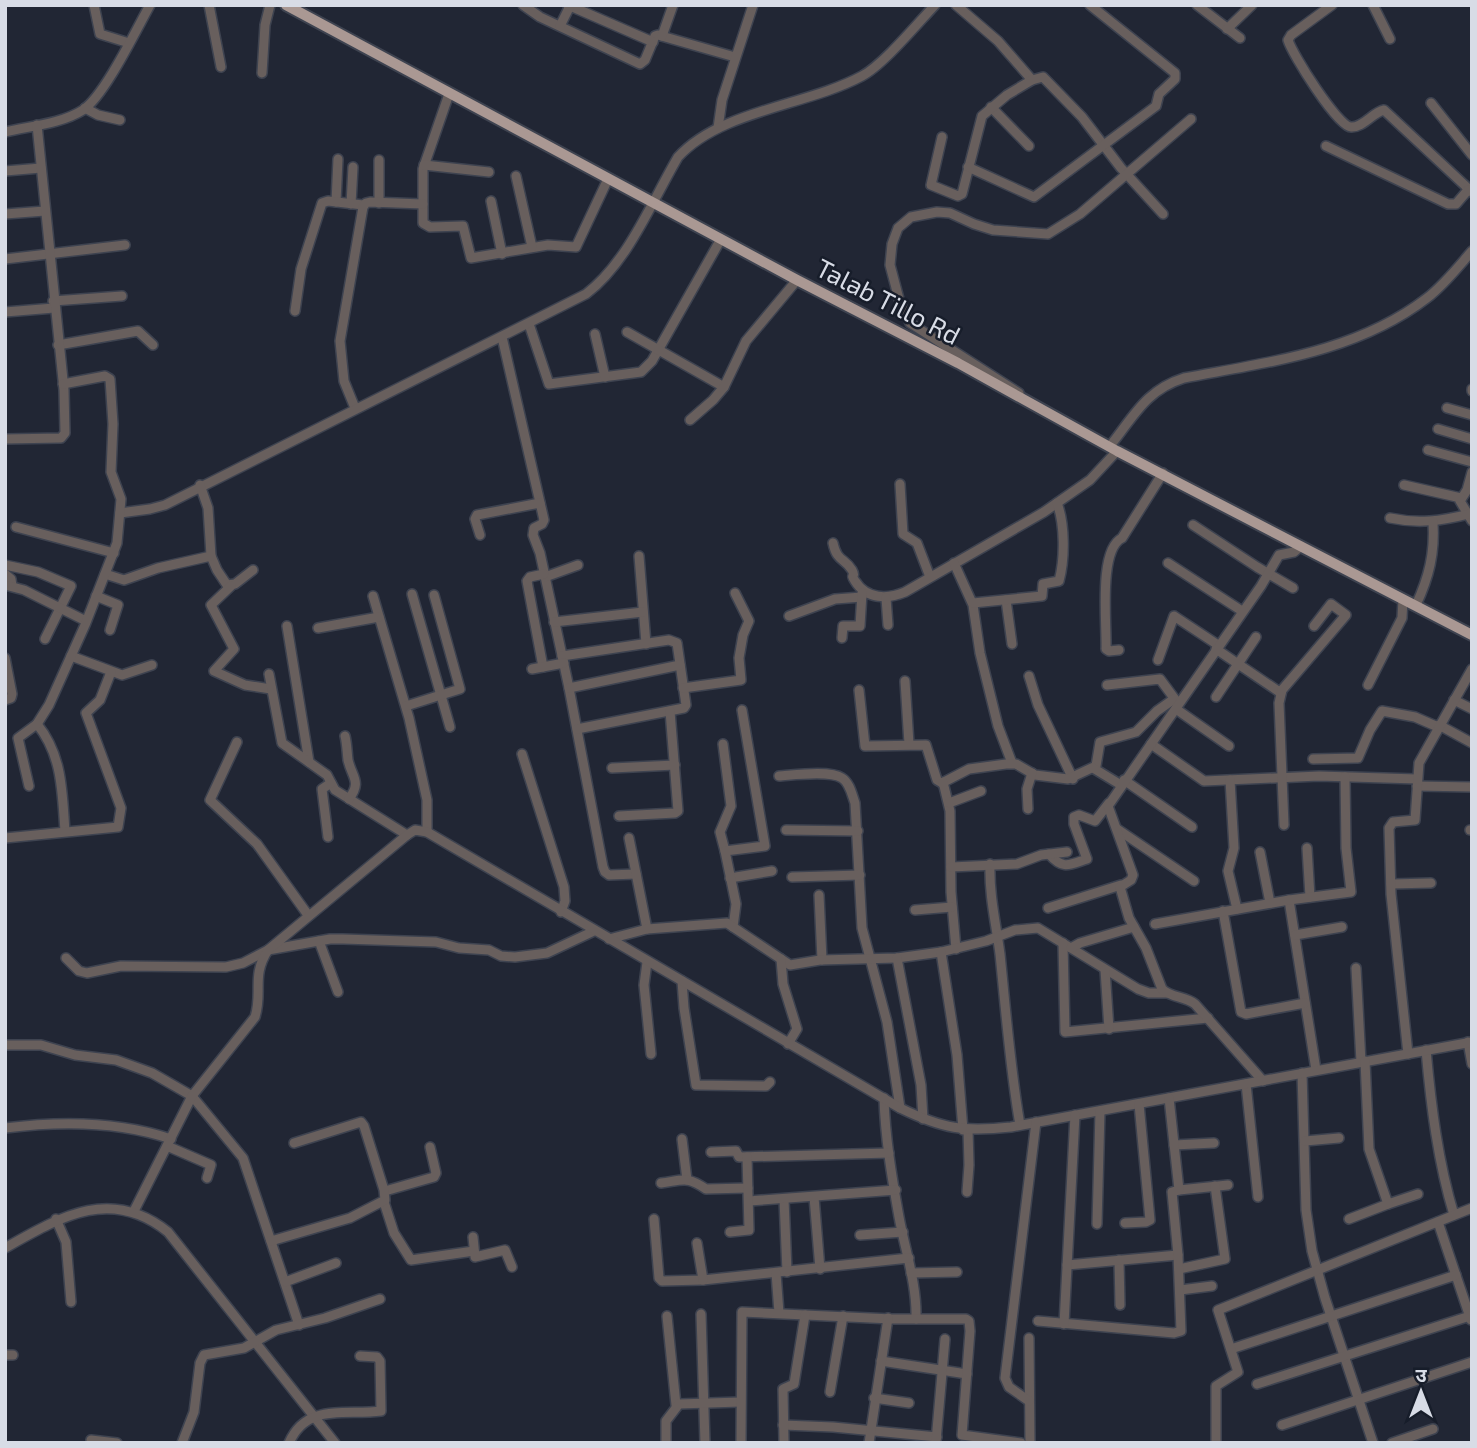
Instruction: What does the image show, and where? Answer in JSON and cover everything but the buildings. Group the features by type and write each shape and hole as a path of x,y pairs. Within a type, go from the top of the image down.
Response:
{"main road":[{"name":"Talab Tillo Rd","path":"286,5 651,203 1471,635"}],"street":[{"path":"94,5 100,34 129,43"},
{"path":"5,132 88,110 150,5"},
{"path":"209,5 221,67"},
{"path":"262,73 265,25 270,5"},
{"path":"523,5 540,17 640,64 645,60 656,35 735,57"},
{"path":"662,36 673,5"},
{"path":"718,128 722,100 753,5"},
{"path":"120,513 158,507 575,300 606,278 620,260 678,158 701,137 718,128 862,77 873,69 924,9 935,5"},
{"path":"956,5 998,41 1032,80"},
{"path":"968,167 1034,197 1154,107 1159,94 1177,76 1090,5"},
{"path":"1197,5 1240,38"},
{"path":"1227,29 1252,5"},
{"path":"1326,146 1448,204 1456,204 1470,191 1386,111 1381,110 1359,125 1350,127 1344,124 1323,97 1298,61 1288,40 1332,5"},
{"path":"1373,5 1390,39"},
{"path":"560,26 569,6 653,41"},
{"path":"942,137 932,186 960,196 980,121 991,107 1032,80 1040,77 1047,79 1163,214"},
{"path":"449,94 424,165 423,223 426,226 464,227 471,258 548,245 578,245 608,179"},
{"path":"1431,103 1472,155"},
{"path":"991,107 1028,146"},
{"path":"88,110 120,120"},
{"path":"1031,403 1005,383 917,330 910,323 890,265 892,244 898,228 911,217 937,212 950,213 993,230 1048,234 1080,214 1124,171 1191,118"},
{"path":"5,439 64,436 63,384 37,125"},
{"path":"336,202 338,159"},
{"path":"379,160 379,203"},
{"path":"424,165 489,172"},
{"path":"5,171 41,167"},
{"path":"351,204 353,167"},
{"path":"516,176 532,247"},
{"path":"491,201 502,254"},
{"path":"295,310 301,269 324,202 363,205 368,202 423,204"},
{"path":"355,408 344,381 340,341 363,205"},
{"path":"5,214 45,211"},
{"path":"529,324 549,384 645,371 721,239"},
{"path":"5,258 125,245"},
{"path":"789,616 862,592 886,598 905,592 1015,530 1096,475 1148,397 1166,384 1305,354 1374,329 1406,313 1431,295 1472,251"},
{"path":"690,419 706,407 724,387 746,341 797,280"},
{"path":"5,312 122,296"},
{"path":"58,345 138,331 153,345"},
{"path":"627,332 724,387"},
{"path":"595,334 605,377"},
{"path":"502,337 544,521 534,528 533,533 545,575 605,872 611,875 636,874"},
{"path":"29,786 19,737 37,724 49,705 114,553 120,513 120,495 111,472 113,424 110,379 105,376 63,384"},
{"path":"1447,408 1472,415"},
{"path":"1438,429 1472,439"},
{"path":"1428,450 1472,462"},
{"path":"1390,518 1415,523 1470,517 1461,503 1461,498 1467,490 1472,472"},
{"path":"1119,650 1106,649 1106,573 1115,544 1122,538 1163,473"},
{"path":"900,484 903,534 917,543 930,577"},
{"path":"200,485 208,508 211,556 218,573 226,584 231,586"},
{"path":"1404,485 1461,498"},
{"path":"480,535 475,519 477,515 540,503"},
{"path":"973,603 1042,596 1043,584 1060,579 1062,525 1057,503"},
{"path":"1416,605 1431,570 1433,522"},
{"path":"1193,525 1293,588"},
{"path":"16,527 114,553"},
{"path":"833,543 836,555 852,570 854,580 862,592 860,626 843,626 842,638"},
{"path":"1049,854 1064,866 1087,859 1074,817 1079,815 1095,821 1217,647 1263,571 1281,554 1294,552 1301,546"},
{"path":"105,574 124,580 158,568 211,556"},
{"path":"639,556 646,644"},
{"path":"954,563 973,603 980,653 998,726 1012,763"},
{"path":"1168,563 1239,609"},
{"path":"5,565 38,572 70,584 70,590 45,639"},
{"path":"543,667 527,581 530,577 578,565"},
{"path":"253,569 211,605 234,649 214,671 250,686 271,688"},
{"path":"5,574 10,579 8,586 86,621"},
{"path":"684,688 740,680 739,658 743,635 749,621 735,593"},
{"path":"412,594 450,727"},
{"path":"406,706 458,692 460,688 434,595"},
{"path":"96,596 118,605 110,630"},
{"path":"373,596 406,706 427,800 427,832"},
{"path":"886,598 888,625"},
{"path":"1368,685 1402,618 1403,599"},
{"path":"1006,600 1012,644"},
{"path":"1284,825 1281,693 1346,615 1331,604 1314,626"},
{"path":"554,622 643,612"},
{"path":"318,628 379,617"},
{"path":"1158,660 1173,617 1176,617 1281,693"},
{"path":"1471,635 1472,622"},
{"path":"287,626 309,761"},
{"path":"1216,697 1256,637"},
{"path":"532,669 563,660 676,641 686,706 577,729"},
{"path":"71,656 126,675 152,665"},
{"path":"5,658 12,694 11,698 5,700"},
{"path":"569,688 680,665"},
{"path":"1408,1054 1391,884 1389,825 1393,822 1414,822 1419,763 1472,669"},
{"path":"5,838 115,829 120,825 121,808 86,713 100,700 111,672"},
{"path":"269,674 282,743 327,775 335,790 407,835"},
{"path":"1029,676 1038,705 1073,779"},
{"path":"1107,685 1160,679 1176,703 1228,746"},
{"path":"905,681 909,744"},
{"path":"859,690 865,746 928,746 937,780 943,782 969,769 1012,763 1031,773 1073,779 1096,766 1100,742 1136,732 1157,711 1176,703"},
{"path":"1454,700 1472,709"},
{"path":"724,851 765,846 742,710"},
{"path":"620,816 678,812 670,711"},
{"path":"1313,759 1358,758 1382,711 1415,717 1472,743"},
{"path":"37,724 47,738 58,764 65,831"},
{"path":"345,736 348,760 356,782 349,799"},
{"path":"237,742 210,800 257,844 308,915"},
{"path":"723,744 731,806 720,832 736,904 733,927"},
{"path":"1151,744 1203,781 1345,777 1472,787"},
{"path":"522,754 565,887 565,901 561,912"},
{"path":"612,768 675,765"},
{"path":"1093,768 1123,783 1192,827"},
{"path":"1028,809 1027,789 1031,773"},
{"path":"779,776 841,777 848,785 855,803 862,928 887,1022 900,1108"},
{"path":"1155,924 1351,891 1346,848 1345,777"},
{"path":"1230,780 1234,848 1228,871 1237,909"},
{"path":"943,782 948,803 956,949"},
{"path":"328,837 322,792 323,787 331,783"},
{"path":"948,803 981,792"},
{"path":"1048,908 1131,880 1133,875 1109,803"},
{"path":"1116,828 1194,881"},
{"path":"66,958 79,971 87,972 121,966 226,967 243,962 268,950 415,830 427,832 884,1102 923,1119 967,1133 1020,1125 1035,1126 1140,1108 1247,1089 1263,1081 1303,1077 1316,1070 1364,1065 1408,1054 1426,1055 1470,1045 1472,1064"},
{"path":"786,830 858,831"},
{"path":"629,838 648,929"},
{"path":"1307,848 1310,897"},
{"path":"951,867 1021,863 1037,856 1067,852"},
{"path":"1260,852 1270,903"},
{"path":"990,864 990,900 998,937 1011,1075 1020,1125"},
{"path":"730,878 772,871"},
{"path":"792,877 860,875"},
{"path":"1391,884 1431,883"},
{"path":"1121,885 1133,928 1146,948 1161,987 1166,993"},
{"path":"819,895 822,960"},
{"path":"1289,900 1316,1070"},
{"path":"915,910 952,907"},
{"path":"1223,911 1241,1012 1246,1014 1305,1003"},
{"path":"609,939 648,929 723,923 790,965 822,960 869,960 941,952 1014,930 1038,928 1145,992 1166,993 1191,1000 1263,1081"},
{"path":"1067,945 1133,928"},
{"path":"1295,935 1342,928"},
{"path":"268,950 343,939 436,942 515,957 547,953 594,931"},
{"path":"319,941 338,992"},
{"path":"1067,945 1064,1031 1208,1018"},
{"path":"134,1211 192,1096 255,1017 258,972 268,950"},
{"path":"941,952 967,1133 967,1192"},
{"path":"897,958 921,1086 923,1119"},
{"path":"781,960 783,984 797,1029 788,1044"},
{"path":"647,962 645,998 651,1054"},
{"path":"1356,968 1370,1156 1388,1204"},
{"path":"1105,970 1109,1029"},
{"path":"682,981 696,1085 766,1086 770,1082"},
{"path":"5,1045 41,1045 75,1055 116,1060 152,1073 192,1096 242,1155 299,1325"},
{"path":"1426,1055 1439,1151 1454,1215"},
{"path":"1303,1077 1307,1224 1316,1270 1373,1443"},
{"path":"1247,1089 1258,1198"},
{"path":"884,1102 889,1153 909,1258 916,1319"},
{"path":"1169,1102 1179,1190"},
{"path":"1125,1223 1146,1223 1150,1220 1140,1108"},
{"path":"1097,1224 1100,1114"},
{"path":"1064,1324 1074,1119"},
{"path":"294,1143 361,1122 365,1126 394,1233 411,1260 474,1251"},
{"path":"5,1128 51,1124 114,1126 169,1142 210,1164 212,1167 207,1178"},
{"path":"1029,1401 1009,1387 1005,1378 1035,1126"},
{"path":"1305,1141 1339,1138"},
{"path":"682,1139 687,1180"},
{"path":"1174,1146 1214,1143"},
{"path":"384,1191 434,1177 436,1173 430,1147"},
{"path":"711,1152 736,1151 738,1156 747,1157 889,1153"},
{"path":"730,1231 749,1230 747,1157"},
{"path":"661,1183 687,1180 696,1181 706,1189 748,1188"},
{"path":"1038,1321 1179,1333 1179,1269 1172,1192 1228,1185"},
{"path":"1179,1269 1225,1259 1215,1186"},
{"path":"749,1201 896,1190"},
{"path":"1349,1219 1418,1194"},
{"path":"814,1196 820,1269"},
{"path":"784,1199 787,1272"},
{"path":"271,1241 350,1218 384,1202"},
{"path":"5,1248 90,1210 104,1208 134,1211 147,1217 168,1232 311,1418 335,1443"},
{"path":"1216,1443 1216,1385 1238,1372 1217,1314 1219,1309 1472,1208"},
{"path":"654,1219 660,1280 703,1280 909,1258"},
{"path":"1256,1384 1471,1319 1438,1222"},
{"path":"59,1224 66,1242 71,1302"},
{"path":"859,1235 903,1232"},
{"path":"473,1237 477,1258 505,1250 512,1267"},
{"path":"697,1243 703,1280"},
{"path":"1067,1265 1178,1255"},
{"path":"1119,1261 1120,1305"},
{"path":"285,1282 336,1264"},
{"path":"911,1273 957,1272"},
{"path":"776,1273 779,1313"},
{"path":"1231,1349 1456,1275"},
{"path":"1180,1290 1212,1286"},
{"path":"182,1443 194,1412 202,1357 253,1343 276,1330 325,1318 380,1299"},
{"path":"741,1443 741,1313 969,1321 962,1435 986,1441 1021,1443"},
{"path":"701,1314 705,1443"},
{"path":"784,1443 783,1389 794,1384 805,1314"},
{"path":"666,1443 666,1421 676,1405 667,1316"},
{"path":"830,1392 843,1316"},
{"path":"869,1443 888,1318"},
{"path":"1029,1338 1030,1443"},
{"path":"783,1425 870,1430 936,1440 945,1339"},
{"path":"289,1443 311,1418 325,1413 381,1411 380,1361 377,1357 360,1356"},
{"path":"881,1361 967,1374"},
{"path":"1282,1425 1472,1363"},
{"path":"874,1398 909,1403"},
{"path":"676,1405 740,1402"},
{"path":"1392,1443 1419,1438 1433,1429"},
{"path":"91,1440 117,1443"}]}
